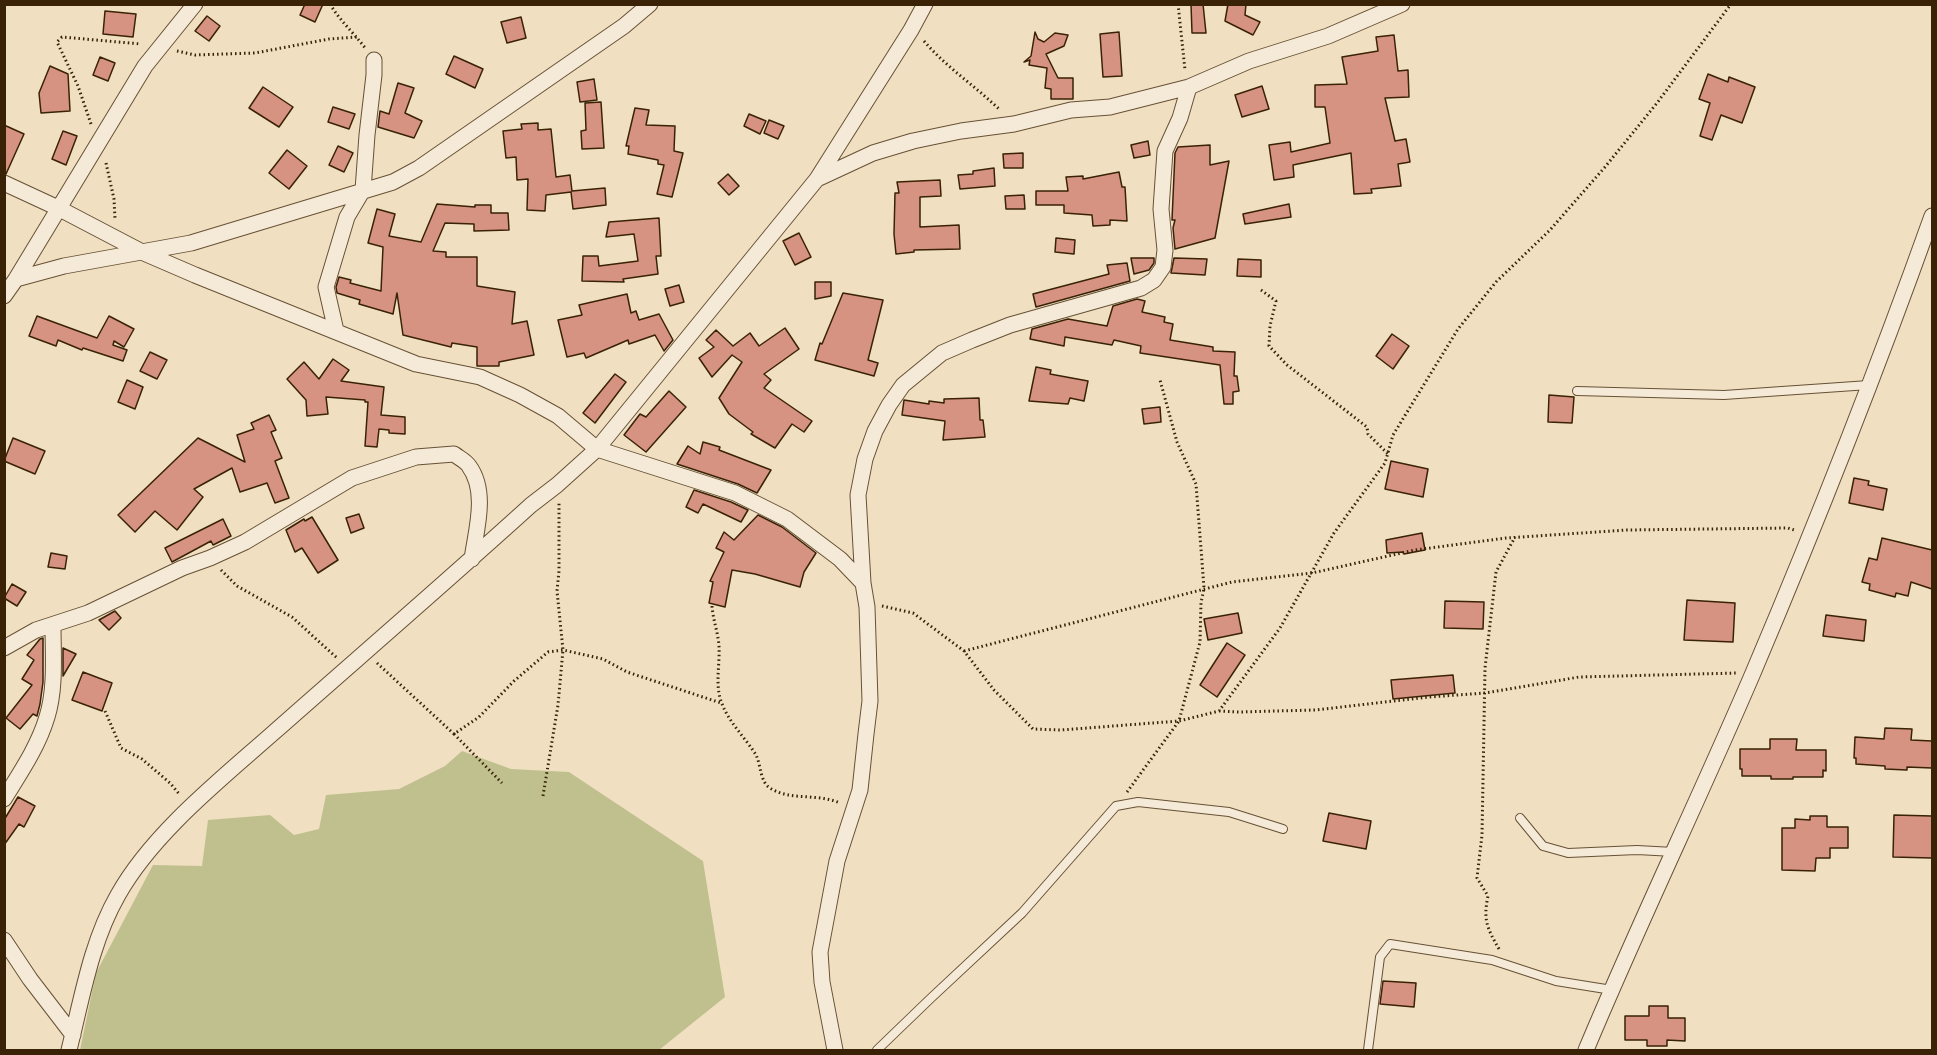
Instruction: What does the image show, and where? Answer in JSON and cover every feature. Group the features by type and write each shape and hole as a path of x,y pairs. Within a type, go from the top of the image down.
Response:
{"street":[{"path":"4,296 145,66 195,4"},
{"path":"16,279 64,266 190,243 393,182 419,168 624,26 650,4"},
{"path":"818,179 873,153 913,141 1012,124 1071,110 1110,107 1189,87 1249,61 1328,36 1402,4"},
{"path":"69,1050 94,951 105,921 118,894 152,849 191,808 347,667 597,449 818,179 925,5"},
{"path":"336,331 326,288 347,217 363,190 374,60"},
{"path":"835,1050 822,982 820,952 837,861 860,790 870,701 867,603 858,495 875,431 903,385 942,353 1010,325 1141,288 1154,280 1162,267 1164,250 1161,209 1165,151 1180,118 1189,87"},
{"path":"4,183 144,253 416,364 480,377 520,395 558,417 597,449 735,493 787,519 840,559 864,583"},
{"path":"1586,1050 1754,672 1870,385 1932,216"},
{"path":"4,648 36,630 88,613 182,568 245,542 352,478 416,457 454,454 469,465 477,485 480,507 472,559"},
{"path":"4,799 34,750 48,716 52,679 53,625"},
{"path":"4,940 30,979 73,1035"}],"lane":[{"path":"1578,391 1724,395 1870,385"},
{"path":"877,1050 1022,913 1116,806 1138,802 1229,812 1283,829"},
{"path":"1520,818 1543,846 1568,853 1637,850 1675,852"},
{"path":"1368,1050 1380,957 1390,944 1492,960 1556,981 1611,990"}],"path":[{"path":"330,4 339,20 357,37 374,60"},
{"path":"1178,4 1184,63 1189,87"},
{"path":"1219,711 1280,628 1334,533 1385,463 1392,435 1458,329 1496,282 1550,230 1605,167 1657,103 1731,4"},
{"path":"911,30 921,37 940,59 980,91 1012,124"},
{"path":"116,239 114,199 100,139 91,126 78,86 57,42 62,37 161,47 195,55 255,53 329,39 357,37"},
{"path":"1261,290 1276,301 1270,326 1269,346 1287,365 1366,427 1368,435 1388,454"},
{"path":"1116,806 1179,721 1200,642 1201,603 1204,588 1196,484 1177,442 1160,380"},
{"path":"543,796 558,705 563,650 557,591 560,571 561,519 558,485"},
{"path":"964,651 1204,588 1232,582 1312,573 1415,549 1515,537 1628,530 1788,528 1810,536"},
{"path":"1515,537 1496,572 1485,668 1482,835 1477,878 1488,896 1485,913 1487,928 1499,949 1517,968"},
{"path":"210,558 237,586 292,617 347,667"},
{"path":"867,603 913,613 964,651 994,690 1034,729 1179,721 1219,711 1315,710 1485,693 1579,677 1754,672"},
{"path":"712,606 712,620 718,633 718,687 721,703 755,755 765,785 802,797 828,798 849,807 852,812"},
{"path":"454,734 479,717 514,681 548,652 563,650 603,659 627,672 721,703"},
{"path":"362,654 380,666 454,734 502,783"},
{"path":"105,711 121,748 142,759 170,783 191,808"}],"green space":[{"path":"462,751 511,769 569,772 703,861 725,997 659,1050 80,1050 96,973 153,865 202,866 208,820 270,815 294,835 319,829 326,795 399,789 445,766"}],"building":[{"path":"305,4 323,4 315,22 300,15"},
{"path":"1191,4 1203,4 1206,33 1192,33"},
{"path":"1228,4 1246,4 1245,15 1260,22 1253,35 1225,21"},
{"path":"105,11 136,14 133,37 103,34"},
{"path":"207,16 220,26 209,41 195,31"},
{"path":"521,17 526,38 507,43 501,22"},
{"path":"1035,32 1038,39 1044,42 1055,33 1068,35 1064,46 1046,54 1058,78 1073,78 1073,99 1051,99 1051,89 1045,88 1047,68 1029,65 1030,60 1024,62 1031,56"},
{"path":"1119,32 1122,76 1103,77 1100,34"},
{"path":"1394,35 1398,71 1408,70 1409,97 1385,98 1395,141 1406,139 1410,162 1398,164 1401,186 1371,189 1372,193 1354,194 1351,153 1293,165 1294,177 1274,180 1269,145 1290,142 1291,152 1330,143 1325,107 1315,107 1315,85 1347,84 1342,57 1378,51 1376,37"},
{"path":"454,56 483,69 475,88 446,74"},
{"path":"100,57 115,63 108,81 93,75"},
{"path":"50,66 68,74 70,111 41,113 39,93"},
{"path":"1708,74 1728,82 1729,77 1755,87 1742,123 1721,115 1712,140 1700,136 1710,103 1699,99"},
{"path":"594,79 597,100 580,102 577,82"},
{"path":"398,83 414,88 405,113 422,121 414,138 378,127 380,111 389,114"},
{"path":"1262,86 1269,109 1242,117 1235,95"},
{"path":"263,87 293,107 279,127 249,108"},
{"path":"601,102 604,148 582,149 581,131 586,130 585,103"},
{"path":"333,107 355,114 349,129 328,122"},
{"path":"635,108 649,110 646,125 675,126 674,151 683,153 672,197 657,194 664,165 658,164 658,160 628,154 629,146 626,146"},
{"path":"749,114 766,121 760,134 744,126"},
{"path":"769,120 784,126 778,139 764,133"},
{"path":"538,123 538,130 551,129 556,177 570,175 572,191 605,188 606,205 573,209 571,192 546,195 545,211 527,210 528,179 517,180 516,157 506,158 503,131 522,129 521,124"},
{"path":"4,125 24,134 6,174 4,173"},
{"path":"63,131 77,136 66,165 52,159"},
{"path":"1148,141 1150,155 1134,158 1131,145"},
{"path":"1210,145 1210,165 1229,161 1215,238 1175,249 1173,228 1175,220 1172,220 1175,153 1178,147"},
{"path":"338,146 353,153 344,172 329,165"},
{"path":"287,150 307,166 289,189 269,173"},
{"path":"1023,153 1023,168 1004,168 1003,154"},
{"path":"994,168 995,186 960,189 958,175 973,174 973,171"},
{"path":"1119,172 1122,187 1125,187 1127,221 1110,220 1110,225 1093,226 1092,215 1064,213 1064,205 1036,205 1036,191 1068,191 1066,177 1083,176 1083,179"},
{"path":"728,174 739,186 729,195 718,183"},
{"path":"940,180 941,196 920,197 920,227 959,225 960,249 914,250 914,252 896,254 894,234 895,193 899,193 897,182"},
{"path":"1024,195 1025,209 1006,209 1005,196"},
{"path":"437,204 475,207 475,205 491,205 491,213 508,213 509,230 474,231 474,224 445,223 433,251 446,252 446,257 477,257 477,286 515,292 512,324 527,321 534,355 499,362 499,366 477,366 477,347 452,343 451,347 403,335 397,293 393,314 359,304 360,300 337,293 339,277 351,280 350,283 381,291 383,247 368,243 377,209 395,214 389,236 421,242"},
{"path":"1289,204 1291,217 1245,224 1243,214"},
{"path":"659,218 661,256 656,256 658,274 623,279 624,282 582,281 583,256 598,256 599,266 638,261 634,234 606,237 609,222"},
{"path":"799,233 811,257 795,265 783,241"},
{"path":"1056,238 1075,240 1074,254 1055,252"},
{"path":"1131,258 1154,258 1154,263 1149,270 1134,274"},
{"path":"1174,258 1207,259 1205,275 1171,273"},
{"path":"1238,259 1261,260 1261,277 1237,276"},
{"path":"1127,263 1130,281 1036,307 1033,294 1109,274 1107,265"},
{"path":"815,282 831,282 831,296 815,299"},
{"path":"679,285 684,302 670,306 665,289"},
{"path":"843,293 883,300 868,360 878,363 874,376 815,360 820,343 822,344"},
{"path":"627,294 631,313 636,311 639,320 659,314 673,340 664,351 655,335 629,344 628,340 586,358 584,353 567,357 558,320 582,315 579,305"},
{"path":"1137,299 1145,301 1142,312 1165,317 1164,322 1173,324 1170,340 1213,347 1213,351 1235,352 1234,376 1237,376 1239,391 1233,392 1233,404 1224,404 1220,365 1140,353 1141,346 1114,340 1112,345 1065,337 1064,346 1030,339 1032,329 1068,319 1107,326 1113,306"},
{"path":"37,316 97,338 109,316 134,329 124,347 114,341 113,345 127,350 123,361 83,348 82,350 58,340 56,346 29,336"},
{"path":"785,328 799,349 764,374 771,380 764,388 812,421 804,432 792,424 775,448 751,434 753,432 729,414 719,398 742,362 732,355 712,377 699,358 714,347 706,340 716,330 733,346 750,333 759,346"},
{"path":"1392,334 1409,346 1393,369 1376,356"},
{"path":"150,352 167,360 157,379 140,371"},
{"path":"333,359 349,370 341,381 384,387 381,415 405,417 405,434 389,433 389,430 379,429 377,447 365,446 368,402 365,400 326,397 328,414 307,416 306,400 287,379 304,362 319,379"},
{"path":"1036,367 1051,370 1050,374 1088,381 1084,401 1070,398 1068,404 1029,401"},
{"path":"615,374 626,382 595,423 583,413"},
{"path":"127,380 143,387 135,409 118,402"},
{"path":"669,391 686,407 646,452 624,435 640,414 646,417"},
{"path":"1549,395 1574,397 1572,423 1548,422"},
{"path":"979,398 980,420 983,420 985,437 943,440 945,421 902,415 904,400 929,404 929,401 944,403 944,399"},
{"path":"1160,407 1161,422 1144,424 1142,409"},
{"path":"269,415 276,430 271,432 282,458 275,461 289,498 275,503 267,483 240,492 232,468 194,489 203,497 177,530 155,511 135,532 118,515 198,438 245,462 237,435 254,429 251,423"},
{"path":"13,438 45,451 35,474 4,461"},
{"path":"703,442 720,447 719,450 771,470 757,493 738,484 677,464 688,446 700,454"},
{"path":"1391,461 1428,469 1423,497 1385,489"},
{"path":"1854,478 1869,481 1868,485 1887,489 1883,510 1849,503"},
{"path":"694,490 748,510 741,522 703,504 698,513 686,507"},
{"path":"359,514 364,528 351,533 346,518"},
{"path":"758,515 782,527 816,553 804,572 800,587 732,570 725,607 709,603 713,582 710,581 724,552 716,548 724,532 734,540"},
{"path":"312,517 338,560 318,573 302,548 295,552 286,530"},
{"path":"223,519 231,536 213,545 211,541 172,562 165,548"},
{"path":"1422,533 1425,550 1404,554 1403,552 1387,553 1386,540"},
{"path":"1882,538 1932,550 1932,589 1911,582 1908,596 1896,593 1895,597 1869,590 1870,584 1862,582 1869,558 1877,560"},
{"path":"51,553 67,556 65,569 48,567"},
{"path":"12,584 26,592 17,606 4,598"},
{"path":"1687,600 1735,603 1733,642 1684,640"},
{"path":"1445,601 1484,602 1483,629 1444,628"},
{"path":"115,611 121,618 109,630 99,620"},
{"path":"1238,613 1242,633 1208,640 1204,619"},
{"path":"1826,615 1866,620 1864,641 1823,636"},
{"path":"43,638 43,682 37,716 33,714 20,729 6,718 32,685 22,679 34,660 27,655"},
{"path":"1227,643 1245,655 1217,697 1200,685"},
{"path":"63,648 76,654 63,676"},
{"path":"83,672 112,683 102,711 72,700"},
{"path":"1453,675 1455,693 1393,699 1391,680"},
{"path":"1885,728 1912,729 1911,740 1932,741 1932,768 1885,769 1885,766 1856,764 1855,737 1884,739"},
{"path":"1770,739 1797,739 1796,750 1826,750 1826,771 1823,770 1823,777 1771,779 1771,776 1742,776 1740,749 1770,749"},
{"path":"18,797 35,806 24,827 19,824 4,845 4,820"},
{"path":"1329,813 1371,821 1366,849 1323,841"},
{"path":"1894,815 1932,816 1932,858 1893,857"},
{"path":"1810,816 1827,816 1827,827 1848,827 1848,848 1830,848 1830,858 1816,858 1815,871 1782,870 1782,828 1795,828 1795,819 1810,820"},
{"path":"1383,981 1416,983 1414,1007 1380,1004"},
{"path":"1649,1006 1668,1006 1668,1018 1685,1018 1685,1041 1667,1040 1667,1046 1647,1046 1647,1040 1625,1040 1625,1016 1649,1016"}]}
